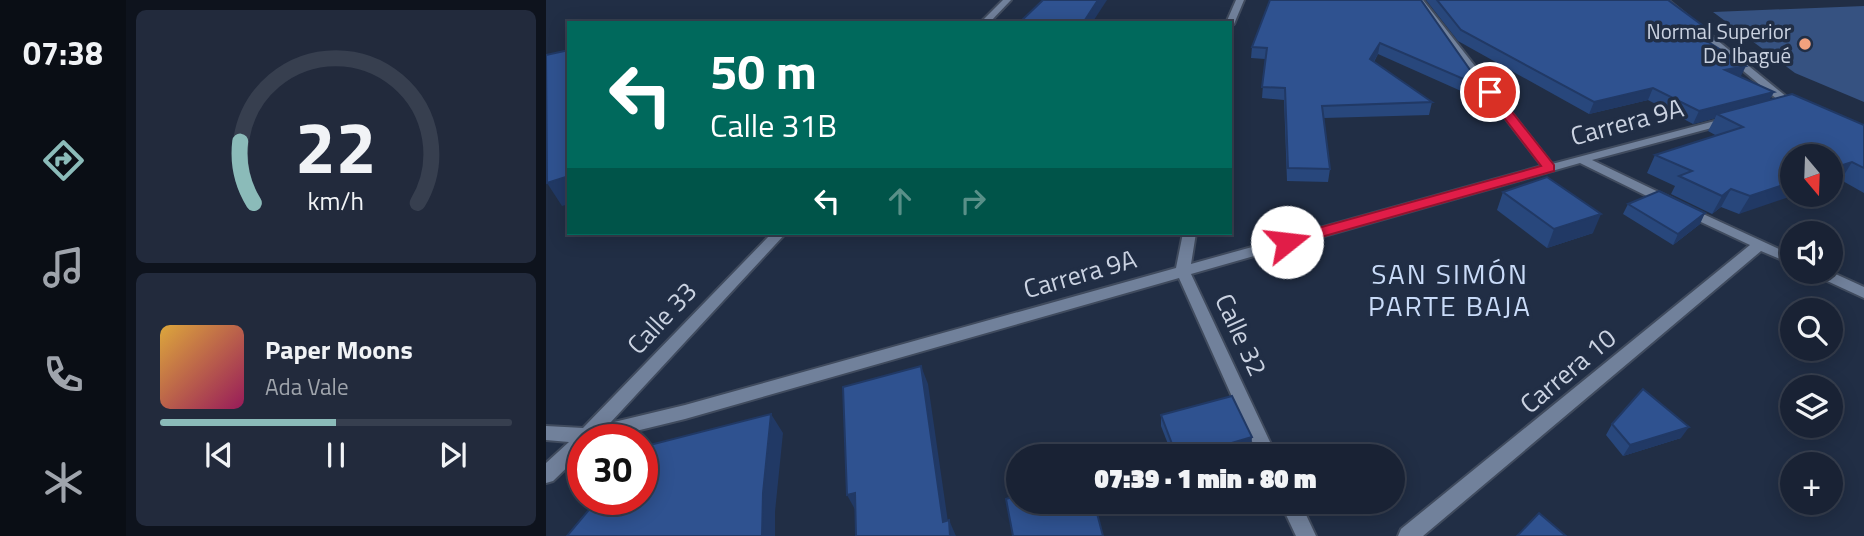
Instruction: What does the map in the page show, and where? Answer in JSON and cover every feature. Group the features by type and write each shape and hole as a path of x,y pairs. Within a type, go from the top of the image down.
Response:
{"street":[{"path":"986,21 1007,0"},
{"path":"1231,21 1240,0"},
{"path":"1419,0 1549,168"},
{"path":"1663,0 1782,105 1814,113"},
{"name":"Carrera 9A","path":"638,424 1750,114"},
{"path":"1582,160 1780,255"},
{"name":"Calle 33","path":"597,424 777,235"},
{"path":"1183,271 1189,235"},
{"name":"Carrera 10","path":"1408,536 1759,245"},
{"name":"Calle 32","path":"1183,271 1262,444"},
{"path":"1843,283 1864,293"},
{"name":"Carrera 9A","path":"546,433 567,436"},
{"name":"Calle 33","path":"546,475 567,455"},
{"path":"1296,514 1306,536"}],"shaded area":[{"name":"Normal Superior De Ibagué","path":"1864,6 1864,102 1795,73 1713,12"}],"building":[{"path":"1043,0 1098,0 1084,21 1021,21"},
{"path":"1270,0 1421,0 1482,87 1380,43 1370,59 1432,102 1322,106 1330,169 1288,168 1285,88 1262,87 1267,48 1252,47"},
{"path":"1437,0 1668,0 1706,28 1688,29 1746,66 1725,70 1774,92 1699,111 1653,88 1594,102 1461,30"},
{"path":"567,50 567,177 547,183 546,55"},
{"path":"1792,94 1864,125 1864,168 1852,162 1843,165 1843,144 1780,144 1780,186 1750,196 1731,189 1722,196 1679,176 1692,171 1655,155 1743,127 1717,114"},
{"path":"1547,177 1601,214 1554,229 1503,192"},
{"path":"1659,191 1705,213 1678,234 1628,204"},
{"path":"921,366 943,522 949,520 950,536 856,536 855,493 847,495 843,387"},
{"path":"1643,389 1689,427 1630,445 1612,424"},
{"path":"1232,396 1252,437 1228,444 1172,444 1161,415"},
{"path":"771,414 763,493 762,536 567,536 585,515 658,515 658,443"},
{"path":"1539,513 1566,536 1517,536"},
{"path":"1009,514 1097,514 1103,536 1013,536"}],"place":[{"name":"Normal Superior De Ibagué","path":"1805,44"}],"district":[{"name":"SAN SIMÓN PARTE BAJA","path":"1450,290"}],"route":[{"path":"1287,242 1549,168 1490,92"}]}
